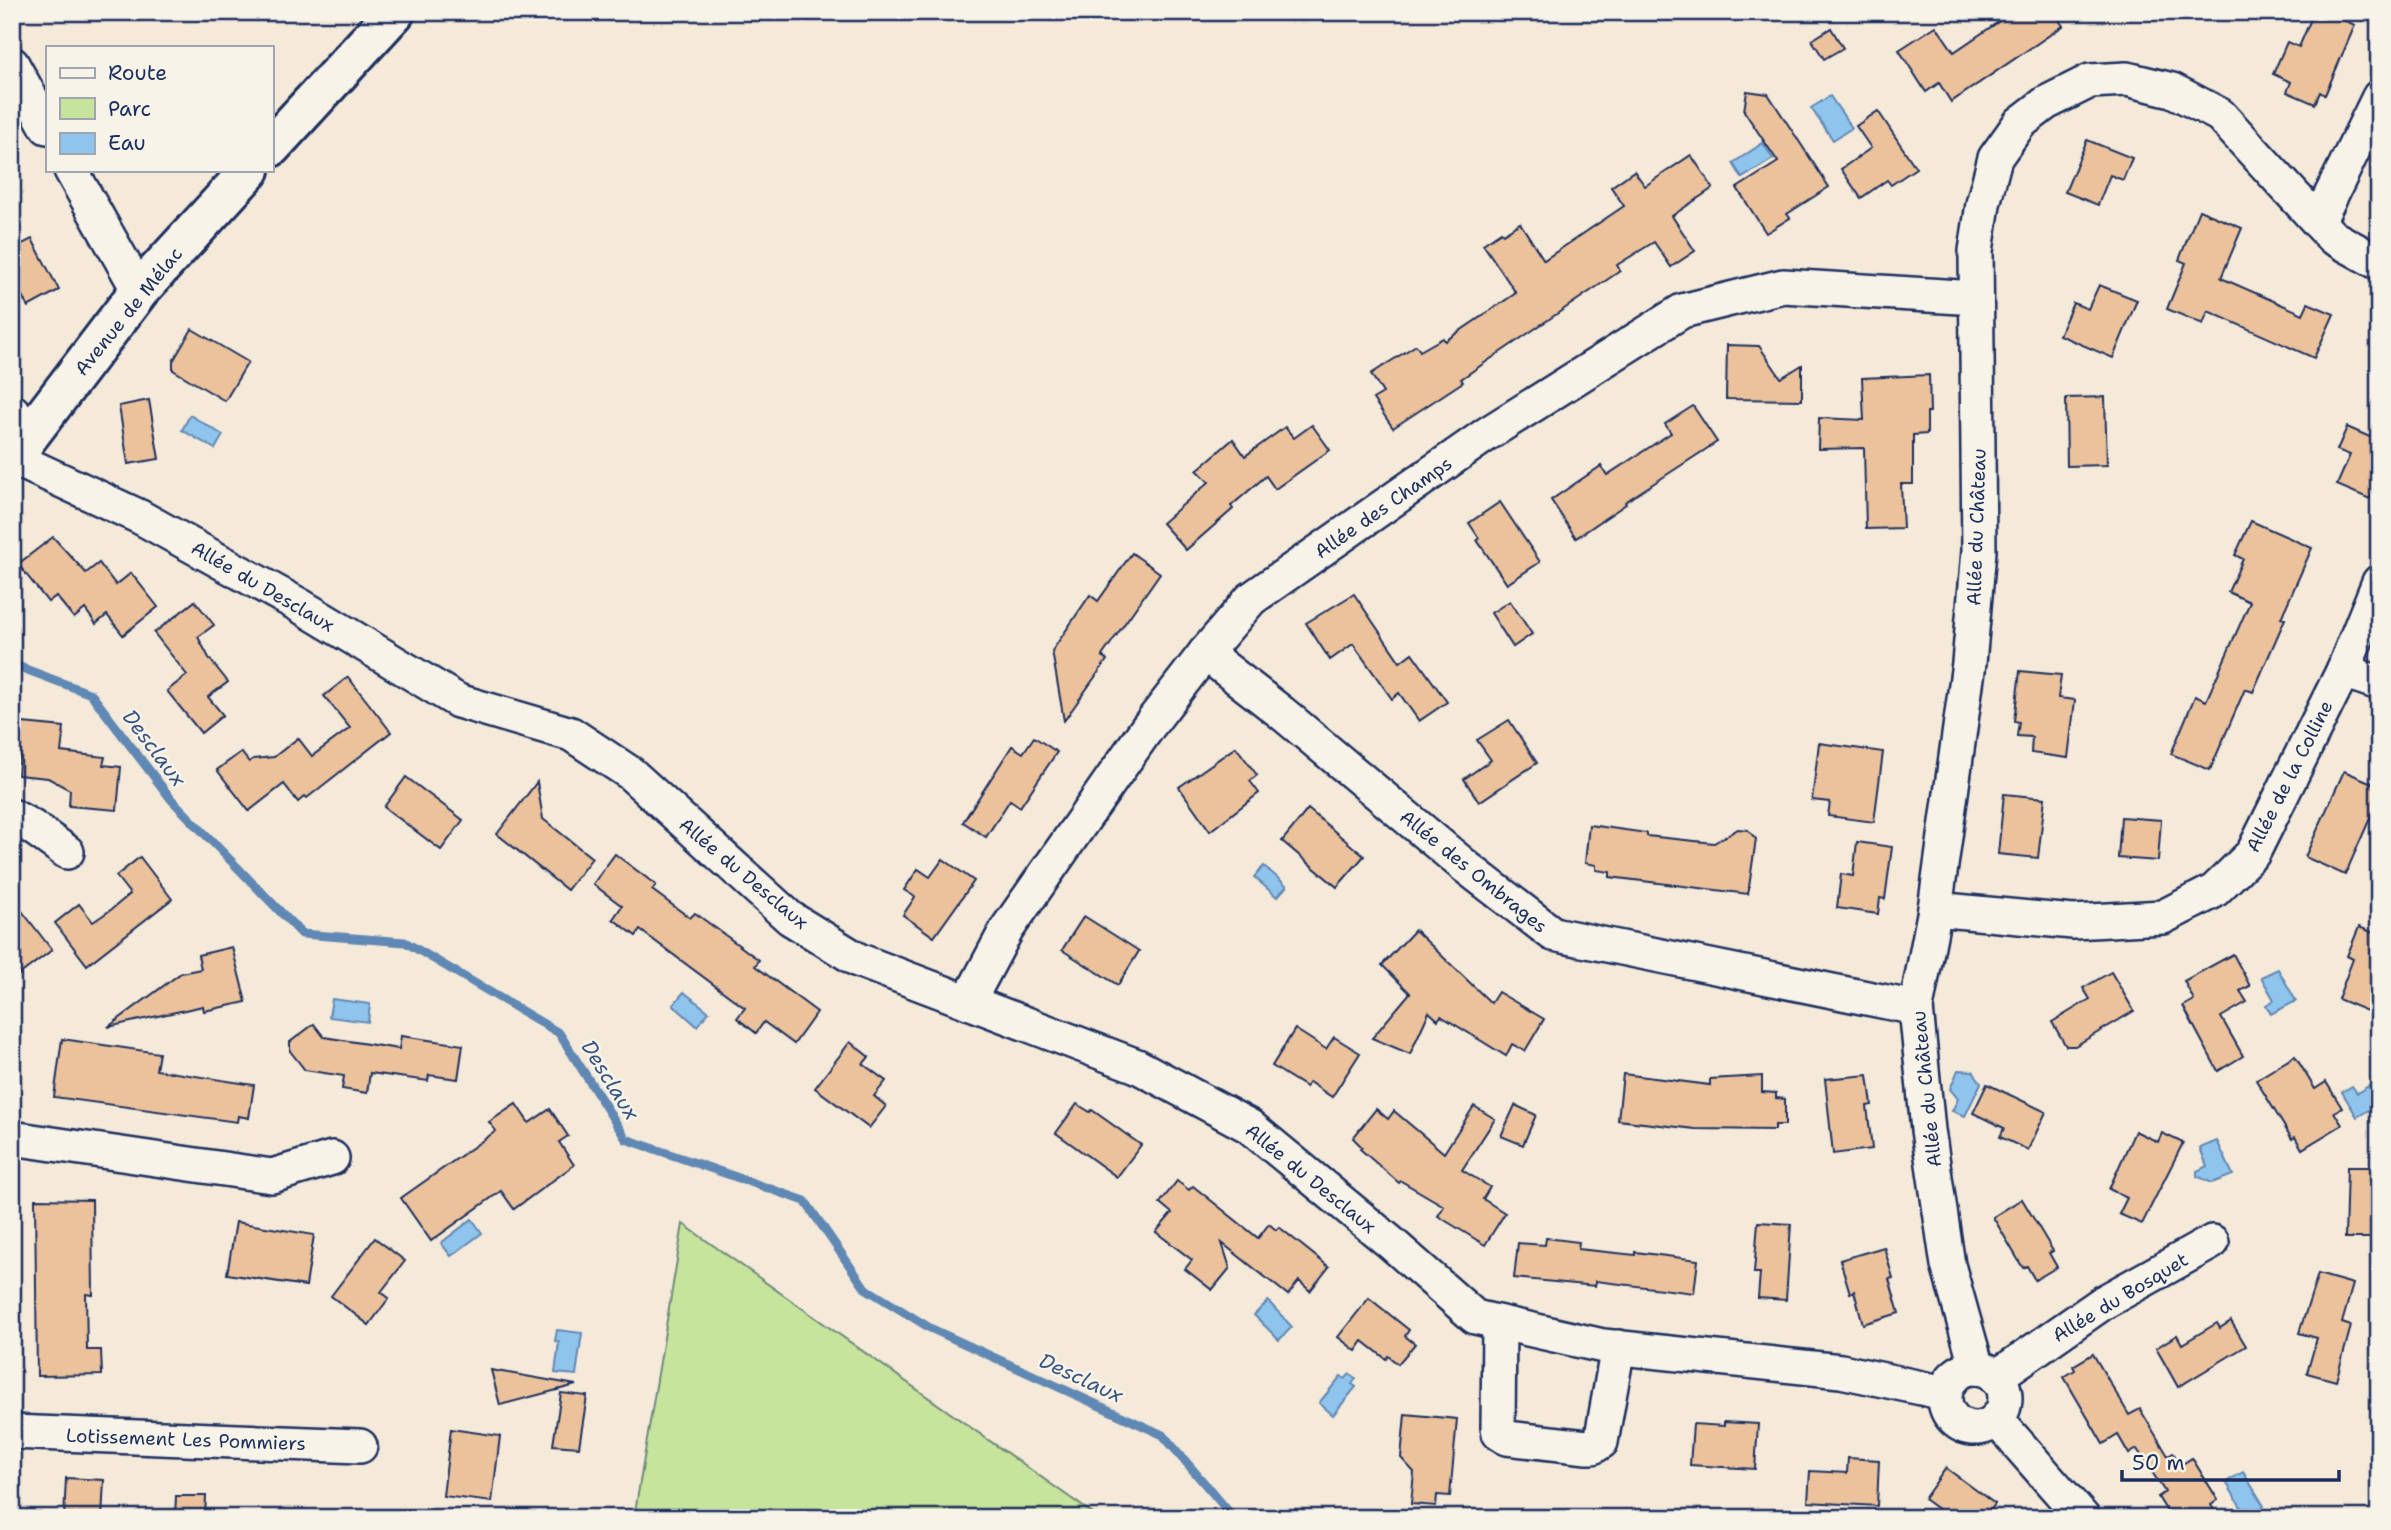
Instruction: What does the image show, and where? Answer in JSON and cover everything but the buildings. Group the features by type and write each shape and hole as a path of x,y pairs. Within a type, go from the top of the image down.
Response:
{"street":[{"path":"273,145 395,12"},
{"path":"12,64 46,125"},
{"name":"Allée du Château","path":"1986,1372 1948,1265 1928,1130 1916,1008 1935,909 1969,663 1979,551 1976,251 1983,204 1995,158 2020,123 2046,103 2090,81 2127,79 2172,90 2220,115 2332,237 2379,263"},
{"path":"2318,222 2379,97"},
{"path":"72,172 139,291"},
{"name":"Avenue de Mélac","path":"18,440 139,291 248,172"},
{"name":"Allée des Champs","path":"968,1002 1007,929 1148,727 1251,599 1487,434 1682,311 1783,286 1976,298"},
{"name":"Allée du Desclaux","path":"18,440 140,517 299,605 458,701 571,734 630,773 790,918 858,960 1137,1066 1249,1126 1390,1242 1475,1317 1603,1346 1841,1371 1945,1393"},
{"name":"Allée de la Colline","path":"1935,909 2073,922 2163,917 2214,891 2253,853 2343,671 2379,582"},
{"name":"Allée des Ombrages","path":"1205,653 1282,713 1466,867 1553,934 1916,1008"},
{"path":"2343,671 2379,683"},
{"path":"12,816 67,852"},
{"path":"12,1138 272,1176 332,1158"},
{"name":"Allée du Bosquet","path":"1986,1372 2212,1242"},
{"path":"1499,1323 1498,1427 1499,1433 1507,1438 1587,1447 1601,1442 1618,1347"},
{"path":"1960,1372 1986,1372 2004,1393 2004,1403 1996,1419 1979,1428 1961,1424 1948,1412 1945,1393 1948,1385 1960,1372"},
{"path":"1996,1419 2082,1518"},
{"name":"Lotissement Les Pommiers","path":"12,1432 360,1446"}],"green space":[{"path":"683,1224 1099,1518 634,1518"}],"water":[{"path":"1830,96 1852,128 1833,140 1811,108"},
{"path":"1763,143 1773,159 1742,178 1733,163"},
{"path":"190,415 223,435 215,449 182,430"},
{"path":"1264,866 1287,886 1277,897 1254,877"},
{"path":"2278,969 2296,1001 2271,1014 2266,1005 2274,1000 2261,977"},
{"path":"684,992 709,1012 697,1026 673,1005"},
{"path":"332,999 370,1004 368,1022 329,1017"},
{"path":"1958,1070 1973,1071 1981,1083 1965,1116 1952,1111 1958,1099 1950,1089"},
{"path":"2378,1080 2379,1104 2357,1117 2342,1092 2352,1086 2357,1093"},
{"path":"2217,1141 2233,1175 2212,1183 2197,1176 2197,1171 2207,1166 2200,1148"},
{"path":"472,1219 482,1233 451,1256 441,1243"},
{"path":"1268,1301 1292,1327 1279,1340 1254,1315"},
{"path":"557,1330 582,1333 576,1375 555,1373 559,1342 555,1341"},
{"path":"1350,1374 1356,1379 1352,1384 1356,1387 1333,1415 1319,1403 1341,1376 1345,1379"},
{"path":"2243,1472 2264,1506 2247,1517 2226,1482"}],"waterway":[{"name":"Desclaux","path":"12,664 91,694 171,799 302,934 405,942 559,1033 626,1139 805,1201 865,1288 930,1328 1163,1435 1234,1518"}]}
